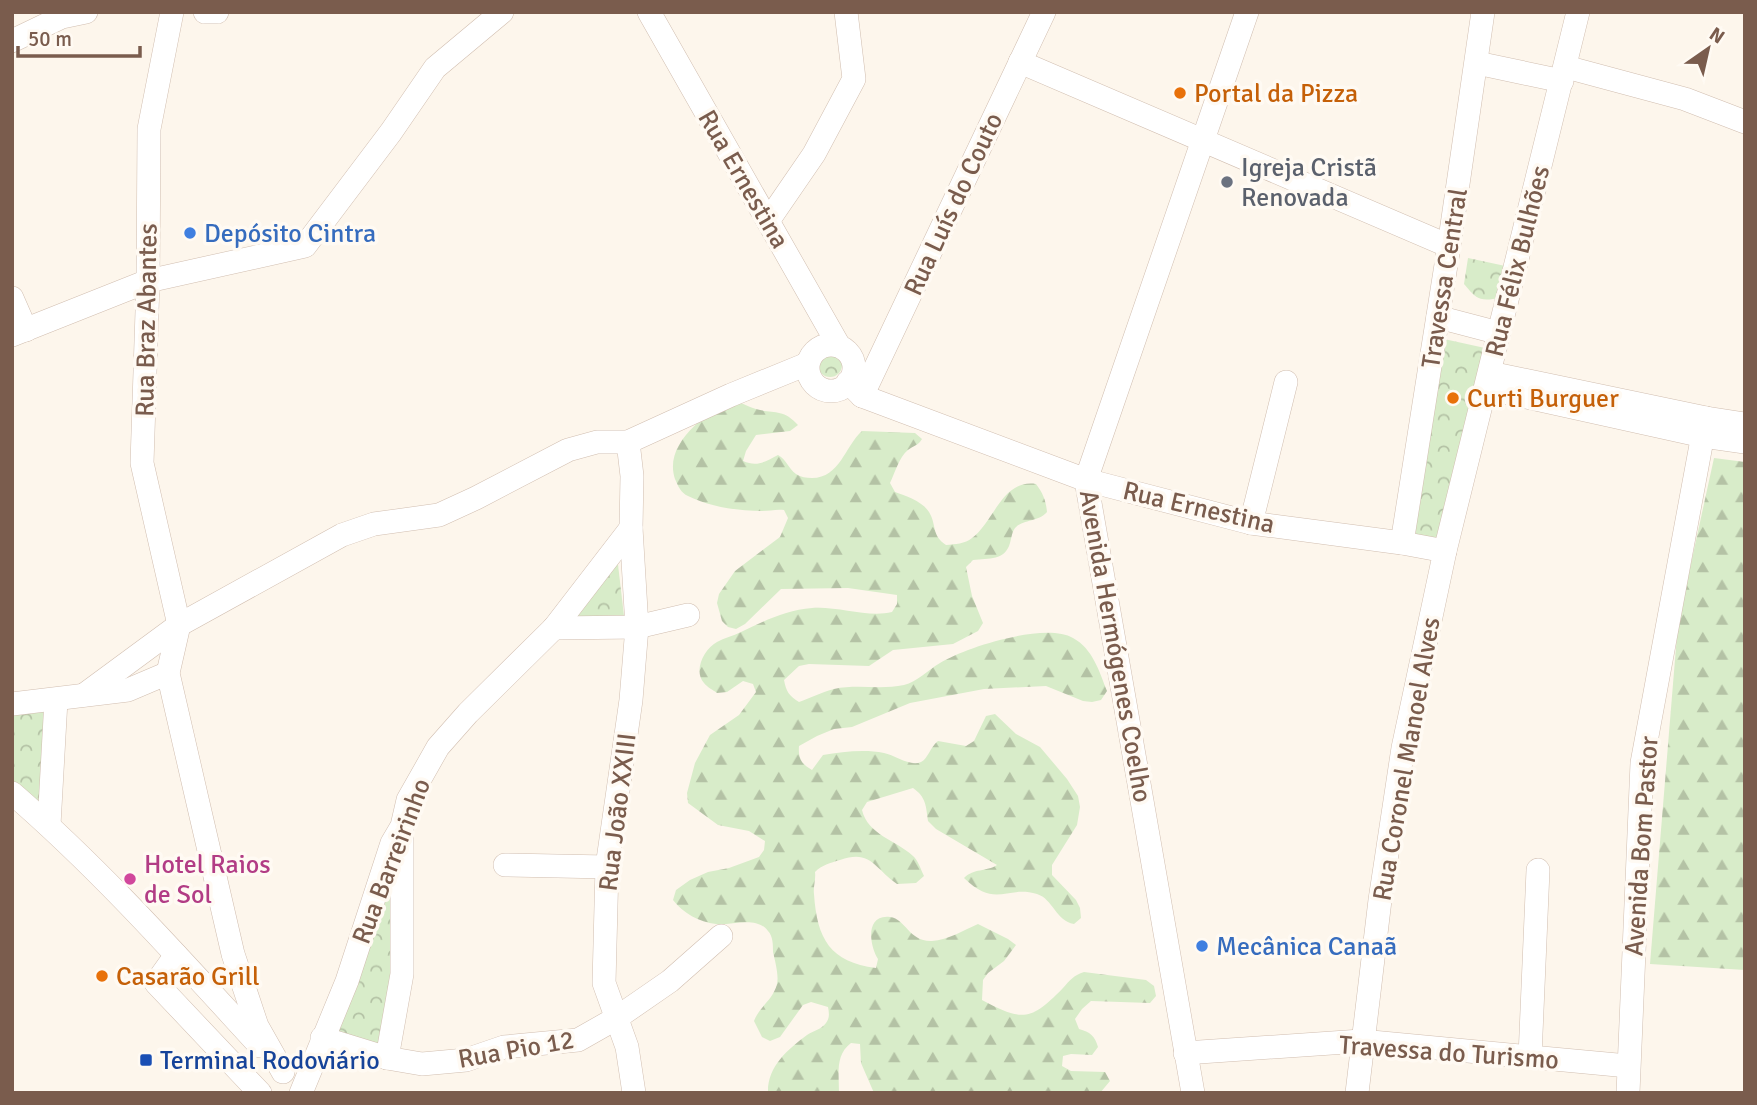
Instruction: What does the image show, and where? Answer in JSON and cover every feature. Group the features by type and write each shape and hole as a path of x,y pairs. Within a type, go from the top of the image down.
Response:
{"street":[{"path":"12,41 62,18 86,12"},
{"name":"Rua Braz Abantes","path":"172,12 149,129 148,281 142,463 179,625"},
{"path":"205,12 217,12"},
{"path":"12,298 19,332 148,281 304,246 391,132 435,68 502,12"},
{"name":"Rua Ernestina","path":"649,12 839,346"},
{"path":"768,221 814,154 854,79 846,12"},
{"name":"Rua Luís do Couto","path":"855,389 1044,12"},
{"name":"Avenida Hermógenes Coelho","path":"1193,1093 1086,480 1247,12"},
{"name":"Travessa Central","path":"1402,542 1450,246 1483,12"},
{"name":"Rua Félix Bulhões","path":"1445,551 1578,12"},
{"path":"1020,62 1450,246"},
{"path":"1477,63 1564,74 1685,99 1745,122"},
{"path":"1438,317 1499,333"},
{"path":"84,695 179,625 342,535 374,524 439,514 477,498 568,450 597,442 628,442 807,364 814,352 825,345 839,346 850,354 855,366 855,389 832,392 819,388 809,378 807,364"},
{"path":"1487,381 1704,427 1745,442"},
{"path":"1251,523 1286,382"},
{"name":"Rua Ernestina","path":"855,389 1086,480 1251,523 1402,542 1445,551"},
{"path":"1704,427 1745,424"},
{"name":"Avenida Bom Pastor","path":"1628,1093 1642,763 1704,427"},
{"name":"Rua João XXIII","path":"628,442 632,476 631,527 637,627 631,700 607,867 604,983 627,1047 634,1093"},
{"name":"Rua Barreirinho","path":"302,1092 347,981 392,843 402,826 408,800 438,747 468,713 554,628 631,527"},
{"name":"Rua Coronel Manoel Alves","path":"1356,1093 1402,748 1445,551"},
{"path":"554,628 637,627 688,615"},
{"path":"179,625 168,673 233,954 257,1026 284,1072"},
{"path":"12,704 128,690 168,673"},
{"path":"49,825 56,700"},
{"path":"12,793 128,901 302,1092"},
{"path":"387,1058 402,974 402,826"},
{"path":"505,864 607,867"},
{"path":"1530,1057 1538,870"},
{"name":"Rua Pio 12","path":"322,1038 387,1058 422,1064 466,1060 504,1046 578,1040 615,1019 670,981 721,936"},
{"path":"176,954 156,984 260,1093"},
{"name":"Travessa do Turismo","path":"1185,1053 1361,1041 1628,1066"}],"green space":[{"path":"1468,258 1510,267 1501,298 1480,298 1464,284"},
{"path":"1444,339 1485,348 1439,543 1411,538"},
{"path":"825,353 835,353 842,360 842,370 835,377 825,377 818,370 818,360"},
{"path":"735,400 756,409 783,414 798,425 790,431 756,435 743,461 757,464 778,455 796,474 806,478 821,477 829,473 862,431 915,433 922,439 902,457 890,483 895,492 914,499 926,508 936,534 946,545 963,543 972,538 1015,488 1024,484 1036,484 1042,494 1047,512 1016,527 1008,549 1000,556 973,560 966,567 972,596 983,623 978,631 953,644 893,650 869,666 799,666 784,680 788,693 799,702 834,689 904,685 952,657 1006,638 1044,633 1060,634 1073,638 1086,648 1107,691 1101,700 1083,701 1046,686 984,689 910,703 852,727 834,729 799,746 799,754 801,761 812,770 823,755 853,751 884,753 917,763 927,756 938,741 966,746 974,741 986,716 995,714 1016,734 1040,747 1078,796 1080,807 1077,825 1052,865 1052,875 1076,900 1080,908 1081,918 1074,924 1063,919 1047,900 1037,894 993,894 975,887 964,878 997,865 936,829 928,821 923,798 913,788 867,802 862,810 876,831 915,858 924,876 916,883 897,884 872,862 859,857 850,857 823,866 815,872 818,924 829,946 837,954 860,965 876,968 878,959 871,932 876,921 882,917 895,919 918,938 932,941 944,939 978,924 1016,945 1004,961 983,980 982,1000 1017,1014 1025,1015 1042,1007 1072,978 1084,972 1146,980 1154,986 1156,996 1150,1003 1091,1001 1075,1019 1079,1029 1092,1035 1098,1047 1092,1055 1063,1056 1062,1066 1071,1071 1105,1072 1110,1081 1100,1093 874,1093 861,1063 860,1044 851,1043 840,1059 839,1093 768,1093 775,1067 786,1053 807,1035 824,1025 829,1015 828,1007 811,1002 803,1005 780,1037 770,1041 762,1037 754,1021 775,990 777,980 770,933 757,923 716,924 698,919 673,900 676,890 690,880 759,857 764,850 765,841 749,831 718,825 688,803 687,793 695,763 710,735 739,715 756,692 753,684 743,681 727,692 717,693 704,683 700,667 704,655 712,645 775,617 812,608 873,614 892,612 897,604 897,595 848,588 781,589 745,624 736,629 728,627 722,621 717,603 719,594 735,571 780,537 788,518 784,510 744,510 706,503 686,495 676,482 673,466 681,442 700,421"},
{"path":"1714,458 1745,462 1745,970 1650,964 1678,623"},
{"path":"617,556 624,616 568,618"},
{"path":"46,710 40,807 12,785 12,713"},
{"path":"398,842 395,968 382,1053 336,1035"}],"place":[{"name":"Portal da Pizza","path":"1180,93"},
{"name":"Igreja Cristã Renovada","path":"1227,182"},
{"name":"Depósito Cintra","path":"190,233"},
{"name":"Curti Burguer","path":"1453,398"},
{"name":"Hotel Raios de Sol","path":"130,879"},
{"name":"Mecânica Canaã","path":"1202,946"},
{"name":"Casarão Grill","path":"102,976"},
{"name":"Terminal Rodoviário","path":"146,1060"}]}
